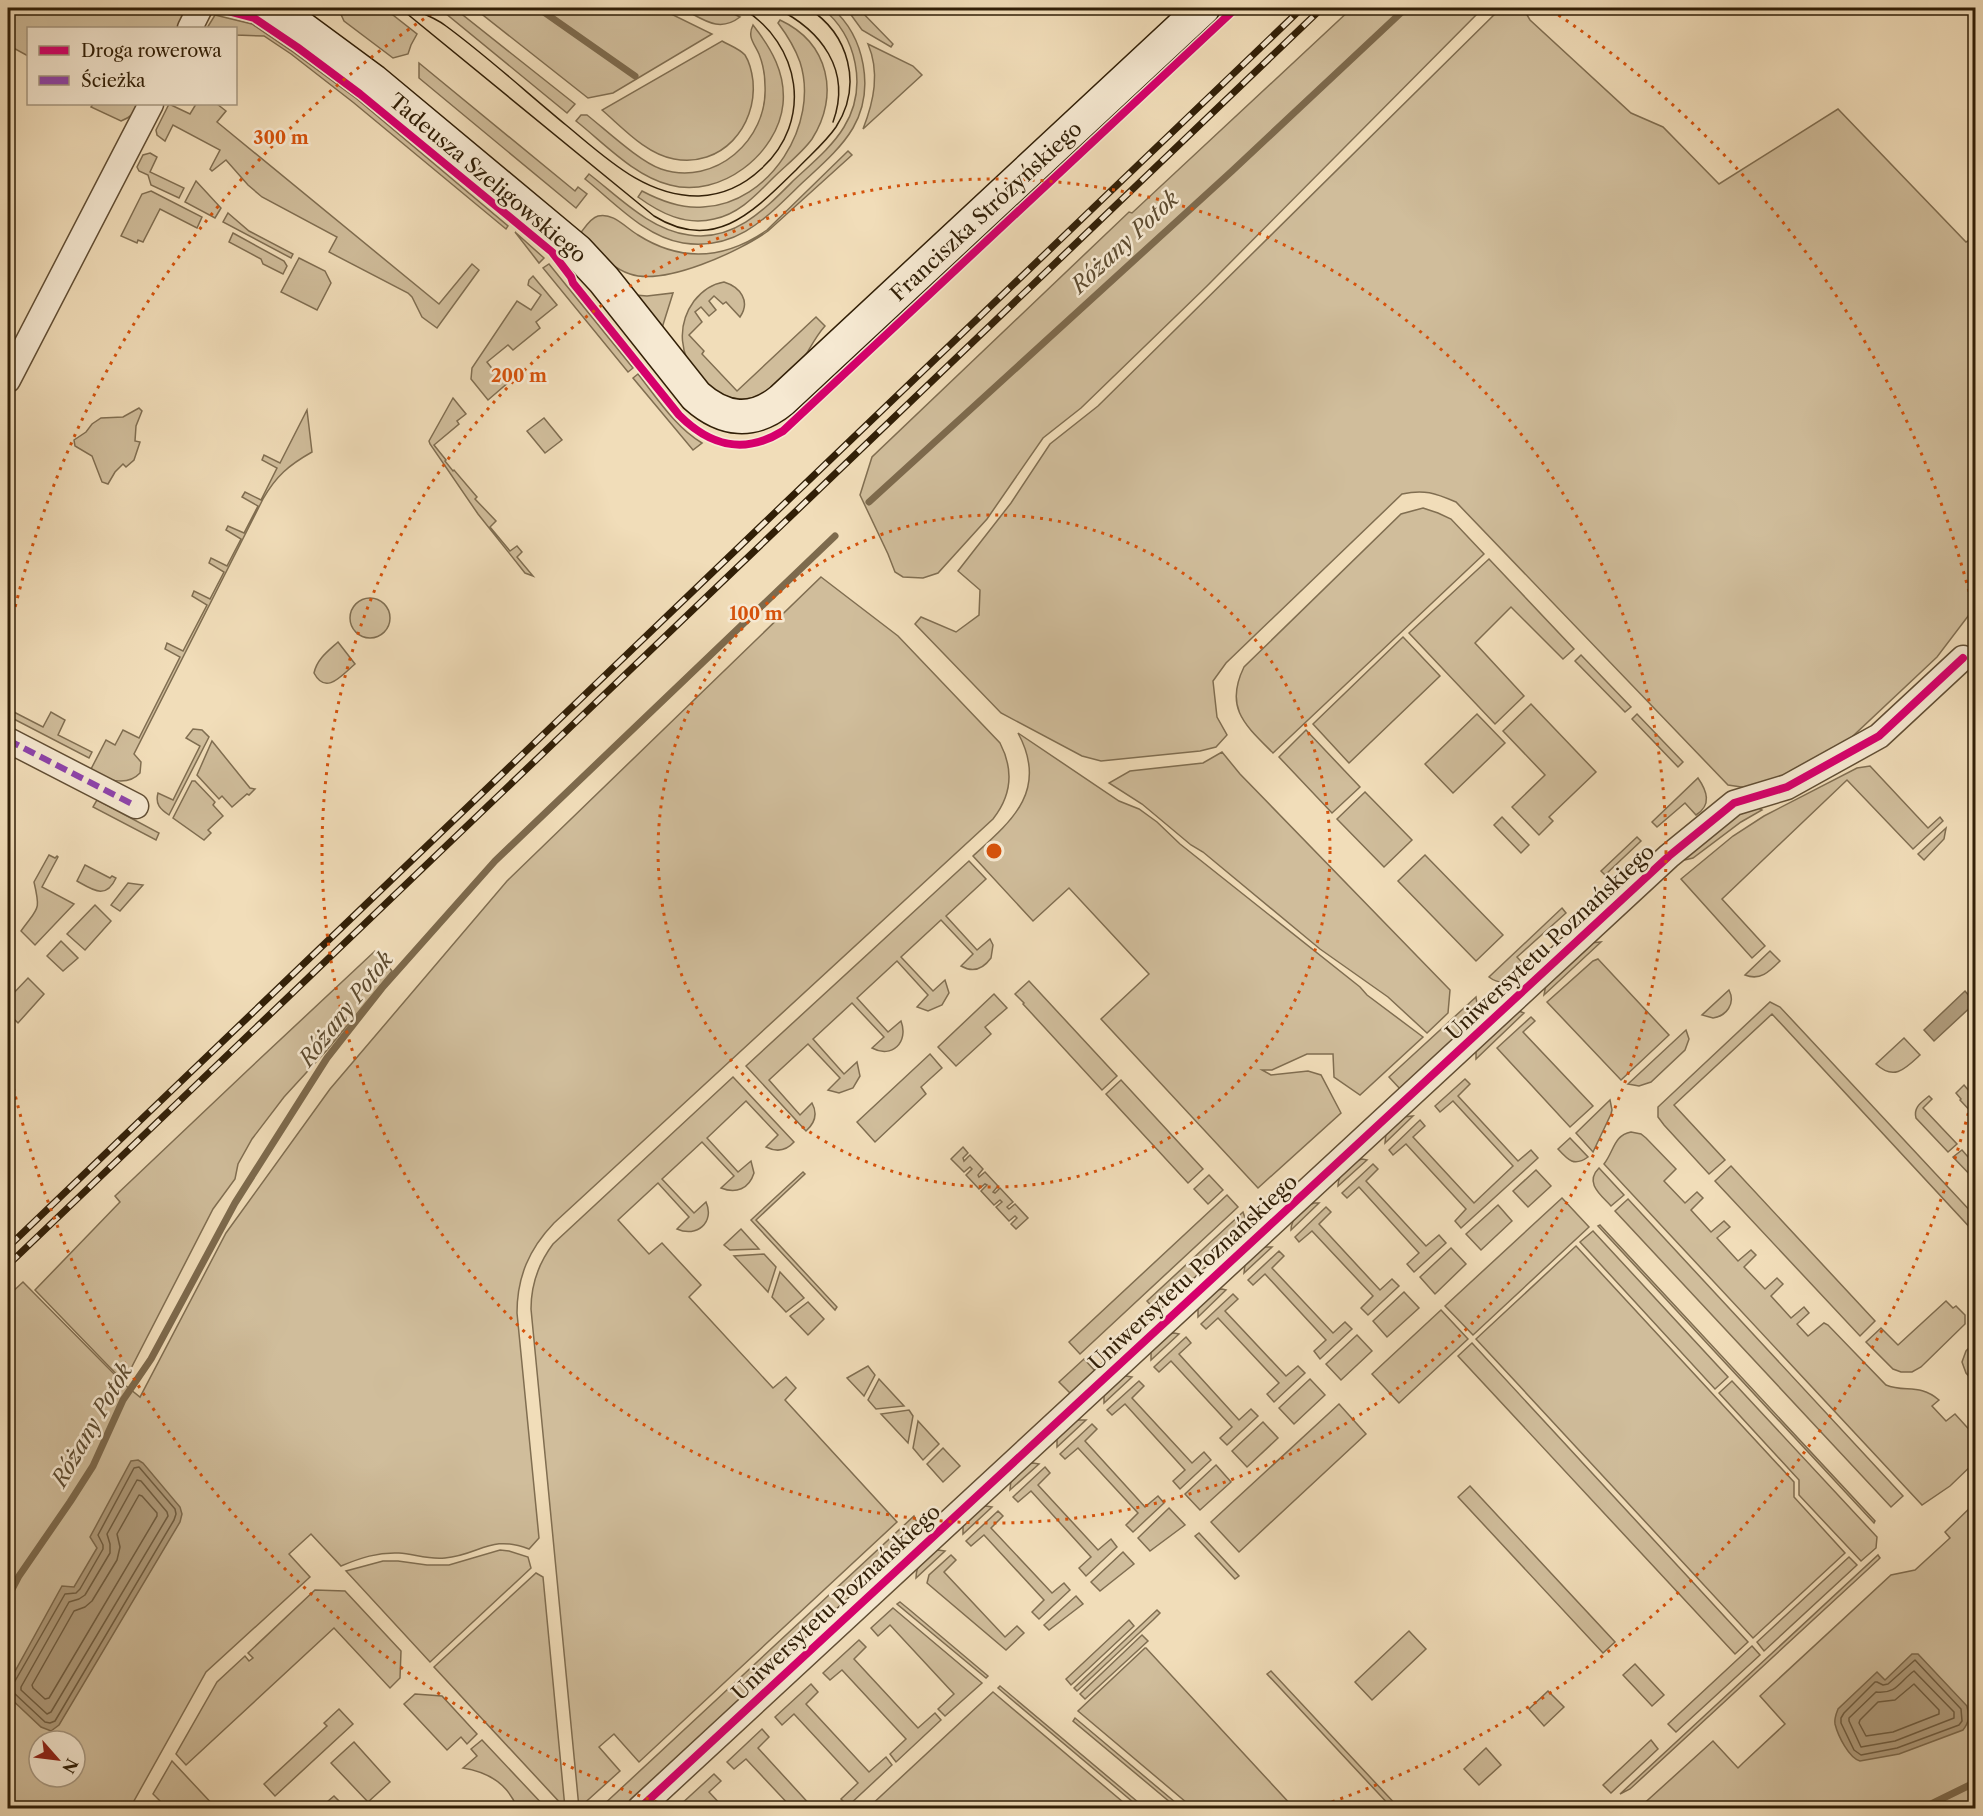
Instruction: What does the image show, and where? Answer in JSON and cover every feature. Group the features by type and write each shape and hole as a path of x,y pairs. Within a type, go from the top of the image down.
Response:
{"street":[{"path":"190,27 200,8"},
{"name":"Tadeusza Szeligowskiego","path":"274,8 373,81 577,251 604,280 696,396 713,409 732,416 747,416 767,411"},
{"name":"Franciszka Stróżyńskiego","path":"767,411 803,382 1203,8"},
{"path":"8,380 150,105"},
{"name":"Uniwersytetu Poznańskiego","path":"640,1809 1669,856 1734,803 1787,787 1879,736 1963,658"},
{"path":"8,740 136,806"}],"shaded area":[{"path":"8,8 191,8 181,27 27,27 27,55 8,45"},
{"path":"338,8 384,8 417,34 408,54 393,58 344,21"},
{"path":"439,8 454,8 575,104 567,113"},
{"path":"474,8 659,8 712,34 613,93 588,98"},
{"path":"681,8 722,8 740,17 724,24 710,23"},
{"path":"822,8 832,8 843,20 859,49 865,81 860,113 848,136 835,151 762,220 734,237 719,242 683,243 656,234 643,226 585,179 589,174 648,220 675,232 705,236 720,233 748,221 772,202 827,148 844,127 851,112 856,96 857,80 851,48 844,33"},
{"path":"846,8 858,8 893,44 891,47 862,30"},
{"path":"1352,8 1483,8 1207,286 1081,408 1043,438 987,519 938,573 923,578 903,577 895,572 860,495 872,457 1129,212 1132,213"},
{"path":"1501,8 1523,8 1530,20 1631,113 1663,127 1719,184 1838,109 1966,242 1975,237 1975,607 1937,657 1838,750 1787,774 1748,788 1728,785 1456,502 1442,496 1417,492 1402,494 1226,663 1213,681 1217,717 1227,735 1216,747 1200,751 1101,761 1082,756 1001,713 915,624 921,617 956,632 979,615 980,590 958,571 1011,503 1050,444 1098,406"},
{"path":"215,15 252,24 357,99 508,226 506,229 291,54 264,36 237,35 237,27 208,27"},
{"path":"780,20 797,30 810,42 825,72 826,105 821,122 808,144 753,197 731,213 714,219 693,221 673,217 638,197 642,191 672,204 687,207 703,207 727,202 749,192 768,176 784,157 796,134 803,110 804,86 800,62 778,23"},
{"path":"753,25 766,43 780,71 783,104 779,122 770,140 758,155 726,179 689,188 657,181 632,167 576,121 581,115 587,115 633,153 661,169 681,173 700,171 718,165 734,155 748,141 758,124 764,106 764,74 751,37"},
{"path":"722,41 745,55 753,81 753,98 742,128 733,141 721,150 707,157 691,160 664,156 644,146 602,110"},
{"path":"868,44 913,66 922,75 863,129 873,97 875,76"},
{"path":"419,63 575,191 578,187 587,194 576,208 419,78"},
{"path":"92,105 139,105 132,114 121,121 91,107"},
{"path":"168,105 190,114 195,105 218,105 226,111 217,122 439,304 472,264 479,270 437,328 422,317 408,293 329,252 337,237 262,197 226,160 212,171 210,169 220,150 173,125 165,141 157,135 156,130"},
{"path":"848,151 852,155 768,231 721,257 682,271 645,276 630,274 609,262 579,235 592,219 604,215 614,218 654,244 671,250 703,254 719,252 751,240 767,230"},
{"path":"150,153 157,157 150,172 184,188 179,198 151,185 148,175 139,171 137,167 143,155"},
{"path":"196,181 221,208 215,218 185,202"},
{"path":"151,191 202,217 197,228 160,209 143,242 138,240 137,243 121,236 142,194"},
{"path":"228,213 249,231 293,254 291,258 223,222"},
{"path":"515,232 544,258 539,263"},
{"path":"233,233 284,261 287,266 283,274 229,242"},
{"path":"299,258 325,271 331,283 317,310 281,292"},
{"path":"549,264 633,368 628,372 543,268"},
{"path":"533,276 557,305 536,322 540,328 513,350 508,345 487,362 501,380 506,376 510,381 488,400 471,379 472,368 517,301 531,310 541,295 528,285"},
{"path":"724,282 735,287 742,295 744,305 740,317 726,302 723,304 714,296 709,301 716,310 709,316 701,307 695,312 702,322 689,335 704,351 702,354 737,391 816,317 825,326 787,378 769,392 749,399 729,397 712,389 697,376 687,360 683,341 684,321 700,294 715,284"},
{"path":"673,293 662,328 634,295 647,296"},
{"path":"638,374 683,429 702,443 693,450 633,378"},
{"path":"453,398 466,414 457,421 459,424 434,445 453,471 477,497 475,499 496,521 490,527 510,551 517,546 522,552 517,557 533,576 525,573 478,514 430,444 429,441"},
{"path":"139,408 142,411 136,426 135,441 140,442 134,460 126,467 123,464 108,484 102,482 92,456 75,446 74,440 101,418 123,417"},
{"path":"307,410 312,452 284,472 263,499 134,754 141,762 140,773 128,780 115,781 90,771 106,740 115,745 123,730 139,738 180,657 165,649 167,643 183,651 207,605 192,596 194,591 210,599 224,572 209,563 211,558 227,566 241,539 226,530 228,526 244,533 258,506 242,497 245,492 261,500 277,468 262,460 264,455 280,463"},
{"path":"544,418 562,440 545,453 527,431"},
{"path":"1423,508 1451,519 1484,554 1273,753 1254,734 1240,715 1236,694 1244,667 1401,514"},
{"path":"1489,559 1574,649 1563,659 1511,607 1475,643 1524,696 1495,724 1409,633"},
{"path":"821,577 898,636 1000,743 1007,763 1009,782 1004,801 993,819 554,1223 531,1253 519,1287 517,1313 539,1538 529,1549 516,1545 495,1544 457,1556 439,1558 384,1553 341,1566 311,1534 289,1554 310,1577 206,1672 130,1808 8,1808 8,1296 23,1282 125,1385 140,1397 226,1233 330,1089 507,881"},
{"path":"370,598 378,599 384,604 389,610 389,626 384,632 378,637 370,638 362,637 356,632 351,626 350,618 351,610 356,604 362,599"},
{"path":"1403,637 1440,676 1349,763 1313,724"},
{"path":"338,642 355,664 339,678 324,683 314,673 315,668 323,656"},
{"path":"1581,655 1631,707 1625,712 1575,661"},
{"path":"1531,704 1596,772 1549,817 1553,821 1539,835 1512,807 1545,775 1503,731"},
{"path":"8,709 43,727 51,712 65,720 58,735 92,752 89,758 8,716"},
{"path":"1477,714 1505,743 1453,793 1425,764"},
{"path":"1637,714 1683,762 1678,767 1632,719"},
{"path":"193,729 202,730 209,737 169,815 159,806 158,793 173,800 200,746 186,738"},
{"path":"1306,730 1360,787 1332,813 1279,757"},
{"path":"1018,733 1119,801 1139,809 1157,822 1180,844 1360,987 1367,995 1423,1037 1360,1095 1334,1077 1333,1054 1307,1054 1272,1070 1262,1070 1271,1075 1308,1071 1321,1075 1341,1113 1258,1188 1101,1019 1149,974 1069,888 1033,921 973,856 1013,817 1028,788 1030,771 1027,753"},
{"path":"212,741 250,788 255,789 232,807 222,796 219,799 197,775"},
{"path":"1222,752 1240,774 1450,990 1448,1013 1427,1033 1388,997 1320,949 1142,804 1109,783 1130,771 1203,763"},
{"path":"1870,766 1928,828 1940,817 1943,821 1913,849 1847,780 1722,899 1765,946 1752,958 1681,879 1733,836 1764,816 1857,768"},
{"path":"1698,778 1706,793 1706,802 1701,811 1696,815 1685,803 1657,827 1652,822"},
{"path":"192,781 195,781 215,802 213,805 223,816 208,830 211,833 204,840 173,818"},
{"path":"1365,792 1412,840 1384,867 1337,819"},
{"path":"97,800 159,833 156,840 93,807"},
{"path":"1754,805 1762,810 1741,822 1693,858 1685,860 1682,857 1737,815"},
{"path":"1502,817 1529,845 1521,853 1494,825"},
{"path":"1946,828 1944,839 1924,860 1918,854"},
{"path":"1637,837 1641,841 1605,875 1601,871"},
{"path":"49,855 58,857 42,887 74,904 35,945 21,931 36,909 34,882"},
{"path":"1425,855 1503,935 1476,961 1398,881"},
{"path":"969,861 986,879 946,916 977,950 990,939 993,945 991,958 978,969 961,966 973,954 941,920 901,957 933,991 945,980 949,993 942,1005 928,1011 917,1007 928,995 897,961 857,998 888,1032 901,1021 903,1036 897,1046 886,1051 872,1048 884,1037 852,1003 813,1039 844,1074 857,1062 860,1076 853,1088 839,1093 828,1090 840,1078 808,1044 769,1080 800,1115 812,1103 815,1118 806,1131 746,1066"},
{"path":"85,865 110,878 112,876 116,878 108,889 94,890 77,881"},
{"path":"128,883 143,885 120,911 111,905"},
{"path":"95,905 111,921 85,950 67,934"},
{"path":"1562,908 1566,913 1517,957 1529,970 1520,977 1505,982 1489,977"},
{"path":"61,941 78,958 63,971 47,956"},
{"path":"1601,942 1544,995 1546,984 1589,943"},
{"path":"375,951 392,971 327,1050 284,1097 252,1139 238,1164 235,1179 213,1209 124,1382 35,1290 120,1202 115,1196"},
{"path":"1770,951 1780,961 1776,965 1760,976 1745,975"},
{"path":"1598,959 1669,1035 1621,1080 1547,1002"},
{"path":"28,978 44,994 18,1023 8,1013 8,999"},
{"path":"1029,981 1117,1076 1102,1090 1015,994"},
{"path":"1729,990 1731,1000 1726,1012 1713,1018 1702,1015"},
{"path":"994,994 1007,1008 985,1027 991,1034 956,1066 938,1047"},
{"path":"1476,997 1478,1011 1474,1021 1401,1090 1389,1077"},
{"path":"1770,1002 1780,1007 1975,1216 1975,1233 1772,1014 1674,1105 1725,1160 1709,1174 1664,1125 1658,1117 1658,1107"},
{"path":"1519,1011 1524,1013 1476,1059 1476,1049 1512,1014"},
{"path":"1531,1017 1535,1021 1523,1032 1593,1106 1570,1127 1497,1048"},
{"path":"1686,1030 1689,1039 1685,1050 1651,1082 1639,1086 1628,1084"},
{"path":"1904,1038 1920,1055 1915,1060 1894,1072 1888,1072 1876,1064"},
{"path":"930,1054 942,1068 921,1087 926,1094 875,1142 857,1122"},
{"path":"733,1077 794,1142 781,1150 766,1147 778,1135 746,1101 707,1138 738,1172 751,1161 754,1173 749,1183 737,1190 721,1188 734,1176 702,1142 662,1179 694,1213 706,1202 708,1216 702,1226 691,1231 677,1229 689,1217 658,1183 618,1220 649,1254 662,1243 701,1285 689,1297 773,1388 786,1377 796,1388 785,1400 897,1522 639,1762 614,1734 599,1747 620,1771 579,1808 531,1309 532,1291 539,1267 553,1244"},
{"path":"1465,1079 1470,1084 1458,1096 1518,1161 1531,1150 1538,1158 1461,1228 1455,1221 1466,1209 1406,1144 1393,1155 1389,1150 1420,1120 1425,1126 1413,1137 1474,1203 1513,1166 1453,1101 1440,1112 1435,1106"},
{"path":"1121,1080 1203,1169 1188,1183 1106,1094"},
{"path":"1964,1085 1975,1098 1974,1115 1956,1093"},
{"path":"1929,1096 1932,1099 1923,1108 1957,1144 1948,1152 1916,1118 1917,1108"},
{"path":"1610,1100 1611,1114 1593,1152 1576,1133"},
{"path":"1413,1116 1385,1143 1386,1133 1402,1117"},
{"path":"1631,1132 1641,1134 1646,1138 1676,1169 1664,1181 1685,1203 1697,1192 1703,1198 1691,1210 1711,1232 1724,1221 1730,1227 1717,1238 1738,1261 1751,1250 1756,1255 1744,1267 1765,1289 1777,1278 1783,1284 1771,1296 1791,1318 1804,1307 1809,1313 1797,1324 1808,1336 1824,1323 1886,1385 1918,1390 1939,1400 1932,1406 1946,1421 1955,1414 1975,1436 1975,1462 1950,1486 1922,1505 1604,1164 1621,1136"},
{"path":"1570,1138 1588,1157 1575,1162 1568,1159 1558,1149"},
{"path":"963,1147 968,1153 963,1158 964,1161 970,1155 983,1169 979,1177 985,1172 998,1186 993,1192 995,1193 1000,1188 1013,1202 1007,1207 1009,1209 1015,1204 1028,1218 1016,1229 1011,1224 1017,1218 1015,1216 1009,1221 996,1207 1002,1202 1000,1200 994,1205 981,1191 987,1185 979,1189 966,1175 972,1169 970,1167 964,1172 951,1159"},
{"path":"1962,1150 1975,1165 1975,1180 1953,1157"},
{"path":"1362,1159 1367,1160 1338,1186 1340,1177 1346,1169"},
{"path":"1373,1164 1378,1169 1366,1181 1426,1246 1439,1235 1446,1243 1414,1272 1407,1264 1419,1253 1359,1187 1347,1198 1342,1193"},
{"path":"1731,1166 1875,1321 1860,1336 1715,1181"},
{"path":"1599,1168 1624,1195 1611,1206 1594,1184 1593,1179"},
{"path":"1536,1170 1551,1186 1528,1207 1513,1191"},
{"path":"803,1172 805,1174 756,1220 837,1307 835,1310 751,1220"},
{"path":"1209,1175 1223,1190 1208,1204 1194,1189"},
{"path":"1227,1195 1238,1207 1080,1354 1069,1342"},
{"path":"1562,1198 1589,1227 1473,1335 1445,1306"},
{"path":"1628,1199 1903,1496 1891,1507 1615,1211"},
{"path":"1314,1203 1319,1203 1291,1230 1298,1214"},
{"path":"1498,1205 1512,1221 1481,1250 1466,1234"},
{"path":"1326,1207 1331,1212 1319,1224 1380,1290 1392,1279 1399,1286 1368,1315 1361,1308 1373,1296 1312,1231 1299,1242 1295,1237"},
{"path":"1243,1212 1247,1224 1243,1236 1159,1314 1147,1301"},
{"path":"1600,1225 1875,1521 1874,1523 1598,1226"},
{"path":"741,1229 759,1249 730,1250 724,1245"},
{"path":"1593,1231 1728,1377 1715,1389 1580,1242"},
{"path":"1576,1246 1794,1482 1794,1497 1845,1553 1753,1638 1476,1339"},
{"path":"1272,1247 1244,1273 1245,1264 1261,1248"},
{"path":"1451,1248 1466,1264 1435,1294 1420,1277"},
{"path":"1279,1251 1284,1256 1272,1268 1333,1333 1345,1322 1352,1329 1320,1359 1314,1351 1326,1340 1265,1274 1253,1285 1248,1280"},
{"path":"764,1254 776,1267 768,1292 734,1256"},
{"path":"780,1272 804,1298 786,1312 772,1297"},
{"path":"1217,1290 1226,1290 1198,1317 1198,1307"},
{"path":"1404,1292 1419,1308 1387,1337 1373,1321"},
{"path":"1233,1294 1238,1299 1225,1311 1286,1376 1298,1366 1305,1373 1274,1402 1267,1394 1279,1383 1218,1318 1206,1329 1201,1324"},
{"path":"1946,1301 1953,1308 1956,1306 1965,1315 1965,1324 1921,1367 1912,1372 1893,1369 1866,1342 1881,1328 1898,1345"},
{"path":"808,1302 824,1319 808,1335 790,1316"},
{"path":"1441,1310 1468,1339 1399,1403 1372,1374"},
{"path":"1169,1334 1179,1334 1151,1360 1151,1351"},
{"path":"1357,1335 1372,1351 1341,1380 1326,1364"},
{"path":"1186,1337 1191,1343 1179,1354 1239,1420 1251,1409 1258,1416 1227,1445 1220,1438 1232,1427 1171,1361 1159,1372 1154,1367"},
{"path":"1975,1342 1975,1383 1966,1373 1962,1362 1966,1351"},
{"path":"1472,1343 1748,1642 1735,1654 1458,1356"},
{"path":"1084,1359 1096,1372 1071,1394 1059,1382"},
{"path":"868,1366 875,1375 864,1396 847,1378"},
{"path":"1126,1376 1132,1377 1104,1403 1104,1394"},
{"path":"879,1379 904,1406 876,1409 868,1400"},
{"path":"1310,1379 1325,1395 1294,1424 1279,1408"},
{"path":"1139,1381 1144,1386 1132,1398 1192,1463 1204,1452 1211,1460 1180,1489 1173,1481 1185,1470 1125,1404 1112,1415 1107,1410"},
{"path":"1732,1381 1877,1537 1876,1548 1861,1561 1799,1495 1799,1480 1719,1393"},
{"path":"1339,1404 1366,1434 1239,1552 1211,1522"},
{"path":"909,1410 913,1416 908,1443 881,1414"},
{"path":"1076,1420 1086,1420 1057,1447 1057,1437"},
{"path":"918,1421 939,1444 923,1460 913,1448"},
{"path":"1263,1422 1278,1438 1247,1467 1232,1451"},
{"path":"1092,1424 1097,1429 1085,1441 1145,1507 1158,1496 1164,1503 1133,1532 1126,1525 1138,1513 1078,1448 1065,1459 1060,1454"},
{"path":"943,1448 960,1466 943,1482 927,1464"},
{"path":"1028,1464 1039,1464 1010,1490 1011,1480"},
{"path":"1216,1465 1231,1482 1200,1510 1185,1494"},
{"path":"1045,1467 1050,1473 1038,1485 1098,1550 1111,1539 1117,1547 1086,1576 1079,1568 1091,1557 1031,1491 1018,1502 1013,1497"},
{"path":"1470,1486 1615,1642 1603,1653 1458,1497"},
{"path":"1975,1503 1975,1808 1639,1808 1713,1741 1738,1768 1785,1724 1760,1696 1891,1575 1915,1570 1950,1538 1945,1532"},
{"path":"986,1506 992,1507 963,1534 963,1525"},
{"path":"1169,1508 1185,1525 1150,1551 1138,1538"},
{"path":"998,1511 1003,1516 991,1528 1052,1593 1064,1583 1070,1590 1039,1619 1032,1612 1044,1600 984,1535 971,1546 966,1541"},
{"path":"914,1516 917,1526 916,1534 905,1549 625,1808 600,1808"},
{"path":"1199,1533 1239,1576 1235,1579 1195,1536"},
{"path":"500,1550 528,1557 531,1568 430,1662 346,1571 383,1561 449,1565"},
{"path":"938,1550 945,1551 916,1578 922,1560"},
{"path":"1123,1552 1134,1564 1100,1591 1091,1582"},
{"path":"951,1555 956,1560 944,1572 1005,1637 1017,1626 1024,1633 1006,1650 927,1583 929,1575"},
{"path":"1878,1555 1880,1558 1878,1560 1630,1789 1620,1794"},
{"path":"1849,1557 1857,1565 1764,1651 1757,1642"},
{"path":"536,1573 543,1577 565,1808 434,1667"},
{"path":"315,1590 345,1591 401,1651 400,1678 390,1688 334,1628 186,1765 176,1754 217,1682 245,1656 249,1661 253,1658 248,1653"},
{"path":"1076,1596 1083,1604 1049,1630 1044,1625"},
{"path":"900,1602 988,1676 986,1678 897,1604"},
{"path":"893,1608 982,1683 945,1716 938,1709 954,1694 890,1625 878,1636 871,1628"},
{"path":"1157,1610 1160,1613 1153,1620 1077,1691 1074,1688"},
{"path":"1129,1620 1134,1626 1071,1685 1066,1679"},
{"path":"1409,1631 1426,1649 1372,1700 1355,1682"},
{"path":"1142,1635 1148,1641 1085,1699 1080,1694"},
{"path":"859,1640 866,1647 854,1659 918,1728 935,1713 941,1720 896,1762 890,1754 906,1739 842,1670 830,1680 823,1673"},
{"path":"1752,1646 1760,1655 1676,1732 1668,1724"},
{"path":"1145,1648 1294,1808 1193,1808 1078,1711"},
{"path":"1635,1664 1664,1695 1652,1706 1623,1675"},
{"path":"1271,1671 1399,1808 1392,1808 1267,1674"},
{"path":"811,1684 818,1692 806,1704 869,1772 886,1757 892,1765 848,1806 841,1799 858,1783 794,1714 782,1725 775,1717"},
{"path":"1000,1686 1145,1808 1140,1808 998,1688"},
{"path":"1548,1691 1564,1707 1544,1726 1529,1709"},
{"path":"993,1692 1130,1808 868,1808"},
{"path":"415,1694 442,1696 477,1734 467,1744 461,1737 447,1750 404,1704"},
{"path":"339,1709 353,1724 275,1796 264,1784 327,1726 324,1723"},
{"path":"1075,1718 1182,1808 1177,1808 1073,1721"},
{"path":"762,1729 769,1737 758,1748 813,1808 792,1808 746,1759 734,1769 727,1762"},
{"path":"482,1740 546,1808 517,1808 508,1792 496,1780 463,1768 477,1756 471,1749"},
{"path":"1651,1740 1658,1749 1611,1793 1603,1785"},
{"path":"354,1742 390,1782 368,1802 331,1763"},
{"path":"1486,1748 1501,1765 1479,1785 1464,1769"},
{"path":"172,1761 216,1808 167,1808 153,1794"},
{"path":"714,1774 721,1781 709,1792 724,1808 703,1808 698,1803 692,1808 679,1806"},
{"path":"334,1796 346,1808 320,1808"}],"water":[{"path":"1965,991 1975,1003 1934,1041 1924,1030"},
{"path":"138,1460 143,1463 180,1507 182,1514 180,1522 59,1725 54,1729 46,1729 9,1697 8,1684 62,1586 74,1587 97,1548 90,1537 131,1461"},
{"path":"1912,1654 1918,1654 1967,1706 1967,1724 1963,1730 1899,1754 1860,1761 1856,1759 1844,1746 1836,1729 1835,1720 1838,1709 1877,1672 1885,1680"}],"waterway":[{"path":"538,8 635,76"},
{"name":"Różany Potok","path":"869,502 1232,171 1406,8"},
{"name":"Różany Potok","path":"8,1597 19,1576 93,1466 123,1400 151,1359 235,1203 327,1058 382,988 495,861 835,536"},
{"path":"1923,1808 1976,1782"}],"tram line":[{"path":"400,8 654,216 676,227 696,230 715,229 749,212 796,170 836,127 849,94 848,62 833,32 808,8"},
{"path":"410,8 438,21 462,38 596,150 627,173 661,190 679,195 699,196 716,194 747,180 761,169 778,150 789,129 794,106 794,84 788,62 777,42 762,23 742,8"},
{"path":"776,8 807,28 828,54 835,69 838,85 838,103 833,122"}],"railway":[{"path":"8,1247 1302,8"},
{"path":"8,1265 1322,8"}],"marked path":[{"path":"8,740 136,806"}],"cycle path":[{"path":"216,8 254,18 297,47 360,94 552,252 573,283 679,415 691,426 715,440 741,445 755,443 783,431 1236,8"},
{"path":"640,1808 1669,856 1734,803 1787,787 1879,736 1963,658"}]}
